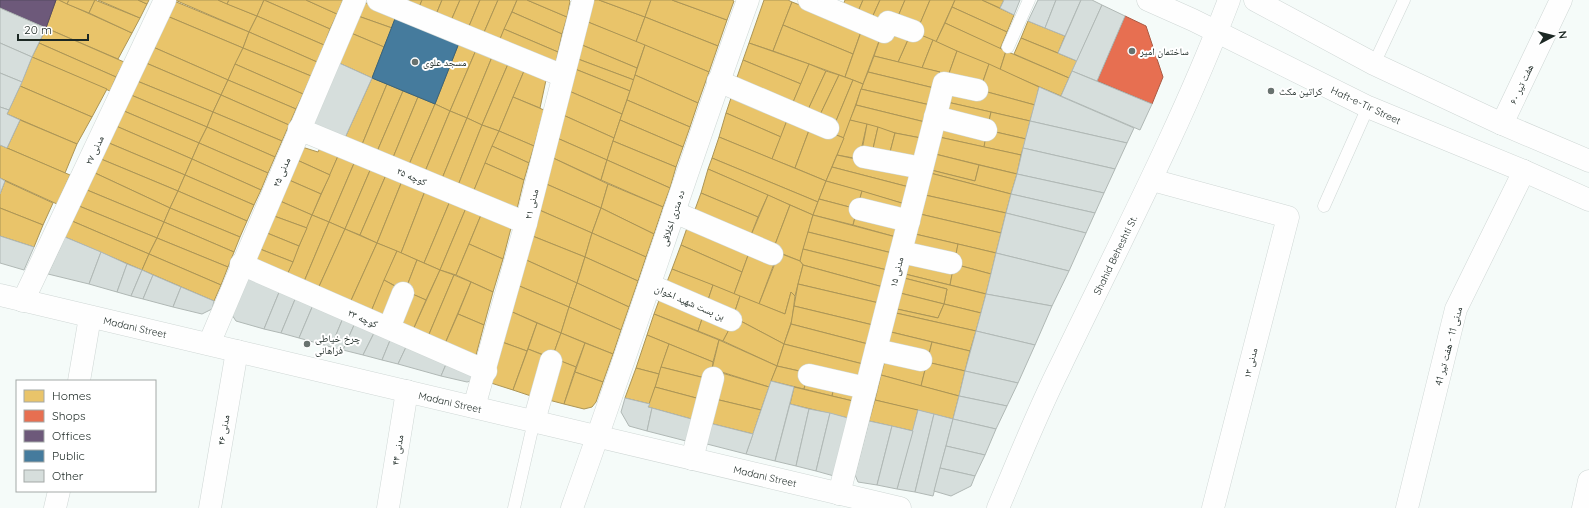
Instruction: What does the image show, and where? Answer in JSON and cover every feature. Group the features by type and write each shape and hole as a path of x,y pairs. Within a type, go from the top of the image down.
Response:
{"street":[{"name":"مدنی ۲۷","path":"24,301 165,0"},
{"name":"مدنی ۲۵","path":"208,344 355,0"},
{"path":"378,0 563,76"},
{"name":"مدنی ۲۱","path":"474,407 486,371 526,223 583,0"},
{"name":"ده متری اخلاقی","path":"572,508 650,285 718,81 748,0"},
{"path":"809,0 884,32 888,22 913,31"},
{"name":"Haft-e-Tir Street","path":"1148,0 1217,32 1368,107 1524,171 1589,200"},
{"name":"Shahid Beheshti St.","path":"998,508 1059,369 1152,180 1217,32 1229,0"},
{"path":"1255,0 1374,64 1502,124 1589,161"},
{"name":"هفت تیر ۶۰","path":"1502,124 1561,0"},
{"path":"718,81 828,128"},
{"name":"مدنی ۱۵","path":"839,494 944,83 977,90"},
{"path":"936,117 986,130"},
{"name":"کوچه ۲۵","path":"299,129 526,223"},
{"path":"864,157 922,168"},
{"name":"مدنی 11 - هفت تیر 41","path":"1407,508 1456,309 1524,171"},
{"name":"مدنی ۱۳","path":"1152,180 1288,217 1213,508"},
{"path":"860,209 909,221"},
{"path":"674,212 772,254"},
{"path":"901,252 952,263"},
{"name":"کوچه ۲۳","path":"242,264 486,371"},
{"name":"بن بست شهید اخوان","path":"650,285 731,320"},
{"path":"389,328 403,293"},
{"name":"Madani Street","path":"0,295 839,494 867,504 900,508"},
{"path":"79,380 90,317"},
{"path":"876,350 921,360"},
{"name":"مدنی ۴۶","path":"210,508 237,351"},
{"path":"534,422 551,361"},
{"path":"809,376 866,388"},
{"path":"692,459 713,378"},
{"name":"مدنی ۴۴","path":"388,508 407,392"},
{"path":"1583,508 1589,481"},
{"path":"55,508 58,492"}],"lane":[{"path":"1008,47 1029,0"},
{"path":"1374,64 1404,0"},
{"path":"1324,206 1368,107"},
{"path":"514,508 534,422"}],"building: Homes":[{"path":"56,0 132,33 118,59 46,28"},
{"path":"59,0 69,0 67,4"},
{"path":"69,0 95,0 89,13 67,4"},
{"path":"95,0 140,18 132,33 89,13"},
{"path":"98,0 138,0 147,4 140,18"},
{"path":"138,0 149,0 147,4"},
{"path":"175,0 218,0 257,16 249,32"},
{"path":"218,0 229,0 227,4"},
{"path":"229,0 264,0 257,16 227,4"},
{"path":"264,0 306,0 337,14 330,29"},
{"path":"264,0 330,29 324,45 257,16"},
{"path":"306,0 343,0 337,14"},
{"path":"403,0 422,0 418,10"},
{"path":"422,0 442,0 435,17 418,10"},
{"path":"442,0 460,0 450,23 435,17"},
{"path":"460,0 480,0 467,31 450,23"},
{"path":"480,0 498,0 482,37 467,31"},
{"path":"498,0 517,0 498,44 482,37"},
{"path":"517,0 527,0 567,17 562,34 512,12"},
{"path":"527,0 569,0 567,17"},
{"path":"594,0 599,0 645,17 636,42 588,22"},
{"path":"599,0 651,0 645,17"},
{"path":"651,0 672,0 727,20 718,46 645,17"},
{"path":"672,0 732,0 734,1 727,20"},
{"path":"764,0 788,0 792,2 773,51 749,43"},
{"path":"845,0 863,0 857,14 842,8"},
{"path":"863,0 880,0 871,20 857,14"},
{"path":"880,0 905,0 896,21 871,20"},
{"path":"905,0 930,0 918,29 896,21"},
{"path":"930,0 955,0 936,42 916,33"},
{"path":"955,0 982,0 1014,15 1007,32 952,7"},
{"path":"982,0 1004,0 1000,8"},
{"path":"174,1 249,32 243,48 167,16"},
{"path":"364,2 396,16 392,28 358,16"},
{"path":"792,2 862,29 853,54 783,25"},
{"path":"952,7 1007,32 1000,49 945,23"},
{"path":"512,12 562,34 558,52 504,29"},
{"path":"167,16 243,48 228,80 153,47"},
{"path":"257,16 324,45 317,62 249,32"},
{"path":"358,16 392,28 384,47 351,33"},
{"path":"645,17 718,46 709,72 636,42"},
{"path":"1028,21 1065,36 1058,53 1021,38"},
{"path":"588,22 645,45 637,68 582,45"},
{"path":"945,23 1006,51 1000,70 936,42"},
{"path":"783,25 853,54 845,77 773,51"},
{"path":"46,28 124,62 116,77 39,43"},
{"path":"504,29 558,52 555,68 498,44"},
{"path":"862,29 881,36 863,84 845,77"},
{"path":"249,32 317,62 311,76 243,48"},
{"path":"351,33 384,47 372,78 339,63"},
{"path":"916,33 933,40 922,68 898,62 910,35"},
{"path":"910,35 898,62 874,56 881,36"},
{"path":"1021,38 1077,61 1069,78 1014,54"},
{"path":"933,40 957,51 947,79 937,76 940,72 922,68"},
{"path":"39,43 116,77 110,91 32,57"},
{"path":"459,43 476,50 450,111 435,104"},
{"path":"749,43 809,64 801,84 743,60"},
{"path":"582,45 637,68 634,80 578,59"},
{"path":"645,45 709,72 698,103 635,75"},
{"path":"153,47 228,80 221,95 146,63"},
{"path":"243,48 311,76 303,94 235,64"},
{"path":"476,50 492,57 467,118 450,111"},
{"path":"957,51 989,64 981,87 947,79"},
{"path":"1006,51 1069,78 1061,96 1000,70"},
{"path":"874,56 940,72 934,88 868,72"},
{"path":"32,57 107,89 92,117 20,86"},
{"path":"492,57 508,64 482,125 467,118"},
{"path":"578,59 634,80 630,91 575,69"},
{"path":"743,60 801,84 791,107 735,83"},
{"path":"146,63 221,95 213,112 137,81"},
{"path":"235,64 303,94 296,109 228,80"},
{"path":"508,64 524,71 499,131 482,125"},
{"path":"809,64 826,71 806,114 791,107"},
{"path":"989,64 1039,87 1035,105 980,90"},
{"path":"575,69 630,91 622,114 569,91"},
{"path":"524,71 546,80 540,108 513,97"},
{"path":"826,71 839,75 818,119 806,114"},
{"path":"868,72 934,88 930,105 861,89"},
{"path":"635,75 698,103 690,127 627,100"},
{"path":"839,75 853,80 834,126 818,119"},
{"path":"372,78 387,84 361,147 344,140"},
{"path":"228,80 296,109 289,125 221,95"},
{"path":"853,80 863,84 844,138 831,133"},
{"path":"137,81 213,112 207,127 131,95"},
{"path":"387,84 403,91 376,154 361,147"},
{"path":"20,86 92,117 77,144 7,114"},
{"path":"861,89 930,105 925,122 856,105"},
{"path":"951,89 980,90 1035,105 1030,121 947,102"},
{"path":"403,91 418,97 392,160 376,154"},
{"path":"569,91 622,114 614,138 563,115"},
{"path":"733,92 789,115 781,137 726,113"},
{"path":"131,95 207,127 199,143 124,111"},
{"path":"221,95 289,125 282,141 213,112"},
{"path":"418,97 435,104 408,167 392,160"},
{"path":"513,97 544,110 534,146 499,131"},
{"path":"627,100 690,127 683,147 620,120"},
{"path":"947,102 991,112 988,127 944,115"},
{"path":"435,104 450,111 424,174 408,167"},
{"path":"856,105 925,122 921,138 895,133 850,120"},
{"path":"124,111 199,143 192,159 116,126"},
{"path":"450,111 467,118 441,181 424,174"},
{"path":"213,112 282,141 275,157 207,127"},
{"path":"991,112 1030,121 1026,139 987,130"},
{"path":"726,113 781,137 772,159 719,137"},
{"path":"563,115 614,138 607,160 557,138"},
{"path":"789,115 811,125 795,168 772,159"},
{"path":"467,118 482,125 457,188 441,181"},
{"path":"20,120 77,144 65,173 7,148"},
{"path":"620,120 683,147 676,167 613,141"},
{"path":"850,120 867,124 859,159 837,155"},
{"path":"867,124 878,127 872,153 862,150"},
{"path":"482,125 499,131 472,195 457,188"},
{"path":"811,125 844,138 826,181 795,168"},
{"path":"942,125 987,133 984,147 939,137"},
{"path":"116,126 192,159 185,175 109,143"},
{"path":"207,127 275,157 268,173 199,143"},
{"path":"878,127 895,133 889,156 872,153"},
{"path":"987,130 1026,139 1021,155 984,147"},
{"path":"499,131 534,146 529,163 492,146"},
{"path":"895,133 921,138 917,154 911,161 889,156"},
{"path":"719,137 826,181 818,202 712,158"},
{"path":"939,137 1021,155 1017,174 935,154"},
{"path":"557,138 607,160 601,180 551,157"},
{"path":"613,141 676,167 670,188 607,160"},
{"path":"109,143 185,175 178,191 101,159"},
{"path":"199,143 268,173 261,190 192,159"},
{"path":"0,145 70,175 57,204 0,178"},
{"path":"492,146 529,163 524,180 485,163"},
{"path":"302,147 318,152 320,148 338,156 330,175 297,160"},
{"path":"935,154 979,165 975,181 931,170"},
{"path":"837,155 912,171 909,187 832,167"},
{"path":"338,156 355,161 329,222 312,215"},
{"path":"551,157 608,184 601,208 544,183"},
{"path":"712,158 818,202 813,215 708,169"},
{"path":"101,159 178,191 170,208 95,173"},
{"path":"192,159 261,190 254,205 185,175"},
{"path":"297,160 330,175 321,194 289,180"},
{"path":"607,160 670,188 663,207 601,180"},
{"path":"355,161 371,168 345,229 329,222"},
{"path":"485,163 524,180 516,213 472,195"},
{"path":"979,165 1017,174 1011,194 930,173 931,170 975,181"},
{"path":"832,167 909,187 905,204 826,181"},
{"path":"371,168 386,175 360,235 345,229"},
{"path":"708,169 768,195 758,217 701,193"},
{"path":"95,173 170,208 164,222 87,190"},
{"path":"930,173 1011,194 1006,213 925,195"},
{"path":"185,175 254,205 247,221 178,191"},
{"path":"386,175 402,181 377,243 360,235"},
{"path":"289,180 321,194 312,215 280,201"},
{"path":"5,181 53,203 43,225 0,208 0,194"},
{"path":"402,181 425,191 401,253 377,243"},
{"path":"826,181 862,191 857,209 819,199"},
{"path":"544,183 601,208 592,233 537,209"},
{"path":"608,184 663,207 654,234 601,208"},
{"path":"87,190 164,222 157,238 79,206"},
{"path":"178,191 247,221 240,237 170,208"},
{"path":"425,191 450,201 424,263 401,253"},
{"path":"862,191 905,204 902,216 858,205"},
{"path":"701,193 758,217 749,240 693,215"},
{"path":"768,195 790,205 773,250 749,240"},
{"path":"925,195 1006,213 1001,233 920,214"},
{"path":"819,199 857,209 853,225 813,215"},
{"path":"280,201 312,215 307,228 274,216"},
{"path":"450,201 466,208 440,270 424,263"},
{"path":"790,205 813,215 800,261 773,250"},
{"path":"79,206 157,238 149,254 72,221"},
{"path":"0,208 43,225 34,247 0,236"},
{"path":"170,208 240,237 234,252 164,222"},
{"path":"466,208 481,215 456,275 440,270"},
{"path":"601,208 654,234 646,257 592,233"},
{"path":"537,209 592,233 585,257 530,235"},
{"path":"856,214 899,223 896,237 853,225"},
{"path":"920,214 1001,233 996,253 915,234"},
{"path":"312,215 329,222 303,284 286,277"},
{"path":"481,215 511,228 503,259 469,244"},
{"path":"813,215 896,237 892,253 808,232"},
{"path":"274,216 307,228 299,246 267,233"},
{"path":"72,221 149,254 142,270 65,237"},
{"path":"164,222 234,252 228,267 157,238"},
{"path":"329,222 345,229 317,291 303,284"},
{"path":"688,225 750,250 742,272 681,245"},
{"path":"345,229 377,243 349,305 317,291"},
{"path":"808,232 892,253 887,270 803,249"},
{"path":"267,233 299,246 293,262 260,249"},
{"path":"592,233 646,257 638,281 585,257"},
{"path":"915,234 958,244 955,261 911,250"},
{"path":"530,235 585,257 577,283 524,259"},
{"path":"157,238 228,267 221,285 149,254"},
{"path":"377,243 397,251 370,314 349,305"},
{"path":"469,244 503,259 493,292 456,275"},
{"path":"958,244 996,253 991,274 954,264"},
{"path":"681,245 742,272 734,294 672,269"},
{"path":"260,249 293,262 286,277 255,263"},
{"path":"803,249 887,270 883,287 803,265 800,261"},
{"path":"750,250 775,261 759,304 734,294"},
{"path":"397,251 417,260 405,291 384,280"},
{"path":"779,253 800,261 803,265 795,296 791,292 785,314 759,304"},
{"path":"149,254 221,285 214,301 142,270"},
{"path":"585,257 638,281 629,307 577,283"},
{"path":"908,258 954,265 950,285 905,274"},
{"path":"524,259 577,283 569,307 517,285"},
{"path":"417,260 440,270 426,300 405,291"},
{"path":"954,264 991,274 986,294 950,285"},
{"path":"803,265 883,287 879,303 798,284"},
{"path":"672,269 713,285 706,306 665,287"},
{"path":"440,270 454,275 427,339 412,332"},
{"path":"905,274 986,294 981,313 944,304 947,289 904,278"},
{"path":"454,275 471,282 444,346 427,339"},
{"path":"904,278 947,289 944,304 900,293"},
{"path":"384,280 402,290 387,322 370,314"},
{"path":"471,282 493,292 484,325 458,314"},
{"path":"577,283 629,307 621,330 569,307"},
{"path":"798,284 879,303 873,325 794,306"},
{"path":"517,285 569,307 561,333 510,311"},
{"path":"713,285 740,296 733,317 706,306"},
{"path":"408,292 426,300 412,332 393,324"},
{"path":"791,292 795,296 792,320 784,344 733,317 740,296 785,314"},
{"path":"900,293 944,304 938,318 897,309"},
{"path":"661,295 704,313 698,331 654,314"},
{"path":"944,304 981,313 976,331 896,313 897,309 938,318"},
{"path":"794,306 873,325 868,344 791,324"},
{"path":"569,307 621,330 613,354 561,333"},
{"path":"510,311 537,323 527,351 502,342"},
{"path":"704,313 732,324 723,341 698,331"},
{"path":"896,313 976,331 970,351 891,332"},
{"path":"458,314 484,325 475,359 444,346"},
{"path":"654,314 719,340 713,362 647,335"},
{"path":"733,317 784,344 777,366 723,341 732,324"},
{"path":"537,323 561,333 552,358 528,349"},
{"path":"791,324 868,344 863,364 784,344"},
{"path":"891,332 932,342 928,358 887,349"},
{"path":"561,333 585,343 576,367 552,358"},
{"path":"647,335 669,344 659,374 636,368"},
{"path":"719,340 777,366 769,387 712,369"},
{"path":"502,342 527,351 513,390 491,383"},
{"path":"932,342 970,351 965,371 927,362"},
{"path":"585,343 613,354 603,382 575,372"},
{"path":"669,344 713,362 712,369 708,369 705,378 661,367"},
{"path":"784,344 863,364 858,384 777,366"},
{"path":"528,349 548,357 534,397 513,390"},
{"path":"886,356 926,366 921,386 881,375"},
{"path":"556,359 576,367 564,404 545,399"},
{"path":"927,362 965,371 959,396 921,386"},
{"path":"777,366 808,373 804,389 771,381"},
{"path":"661,367 705,378 700,399 655,387"},
{"path":"636,368 659,374 650,404 625,398"},
{"path":"575,372 603,382 596,402 592,407 584,409 564,404"},
{"path":"722,373 769,387 761,410 715,399"},
{"path":"881,375 959,396 953,419 875,400"},
{"path":"807,377 835,383 832,396 804,389"},
{"path":"835,383 856,388 853,401 832,396"},
{"path":"655,387 700,399 695,420 648,407"},
{"path":"794,387 853,401 848,418 790,404"},
{"path":"715,399 761,410 753,434 709,423"},
{"path":"875,400 918,410 913,431 869,421"}],"building: Shops":[{"name":"ساختمان امیر","path":"1125,16 1146,26 1163,77 1152,104 1097,81"}],"building: Offices":[{"path":"0,0 56,0 46,28 0,8"}],"building: Public":[{"name":"مسجد علوی","path":"396,16 459,43 435,104 372,78"}],"building: Other":[{"path":"1004,0 1020,0 1014,15 1000,8"},
{"path":"1038,0 1056,0 1045,28 1028,21"},
{"path":"1056,0 1081,0 1065,36 1045,28"},
{"path":"1081,0 1092,0 1102,5 1077,61 1058,53"},
{"path":"1102,5 1125,16 1097,81 1072,71"},
{"path":"0,8 46,28 32,57 0,43"},
{"path":"0,43 32,57 22,82 0,73"},
{"path":"339,63 372,78 344,140 312,126"},
{"path":"1072,71 1152,104 1140,130 1061,96"},
{"path":"0,73 22,82 9,110 0,107"},
{"path":"1039,87 1134,128 1127,143 1030,121"},
{"path":"0,107 9,110 7,114 20,120 7,148 0,145"},
{"path":"1030,121 1127,143 1115,169 1023,148"},
{"path":"1023,148 1115,169 1104,193 1017,174"},
{"path":"1017,174 1104,193 1095,213 1011,194"},
{"path":"0,178 5,181 0,194"},
{"path":"1011,194 1095,213 1086,233 1006,213"},
{"path":"1006,213 1086,233 1069,271 996,253"},
{"path":"0,236 34,247 24,270 0,263"},
{"path":"65,237 101,252 89,284 48,274"},
{"path":"101,252 127,264 117,292 89,284"},
{"path":"996,253 1069,271 1052,306 986,294"},
{"path":"127,264 142,270 131,296 117,292"},
{"path":"142,270 153,275 143,299 131,296"},
{"path":"153,275 181,287 173,307 143,299"},
{"path":"247,276 280,290 264,329 236,321 230,312"},
{"path":"181,287 214,301 212,309 202,314 173,307"},
{"path":"280,290 296,297 281,333 264,329"},
{"path":"986,294 1052,306 1035,345 976,331"},
{"path":"296,297 313,305 299,338 281,333"},
{"path":"313,305 343,318 331,347 299,338"},
{"path":"343,318 355,323 343,350 331,347"},
{"path":"355,323 375,331 363,355 343,350"},
{"path":"375,331 391,338 382,360 363,355"},
{"path":"976,331 1035,345 1018,383 965,371"},
{"path":"391,338 407,345 398,364 382,360"},
{"path":"407,345 447,362 441,376 398,364"},
{"path":"447,362 473,376 471,381 467,382 441,376"},
{"path":"965,371 1018,383 1007,406 959,396"},
{"path":"771,381 794,387 775,461 746,454"},
{"path":"959,396 1007,406 996,429 953,419"},
{"path":"625,398 650,404 648,407 652,408 647,431 629,426 621,412"},
{"path":"790,404 809,409 796,466 775,461"},
{"path":"652,408 695,420 690,442 647,431"},
{"path":"809,409 830,413 816,471 796,466"},
{"path":"918,410 934,414 915,492 897,489"},
{"path":"830,413 848,418 834,476 816,471"},
{"path":"934,414 953,419 933,496 915,492"},
{"path":"953,419 996,429 985,455 946,446"},
{"path":"869,421 892,426 877,485 858,482 855,475"},
{"path":"709,423 753,434 746,454 703,443"},
{"path":"892,426 913,431 897,489 877,485"},
{"path":"946,446 985,455 975,476 940,468"},
{"path":"940,468 975,476 971,486 951,496 934,491"}],"place":[{"name":"ساختمان امیر","path":"1132,51"},
{"name":"مسجد علوی","path":"415,62"},
{"name":"کراتین مکث","path":"1271,91"},
{"name":"چرخ خیاطی فراهانی","path":"307,344"}]}
